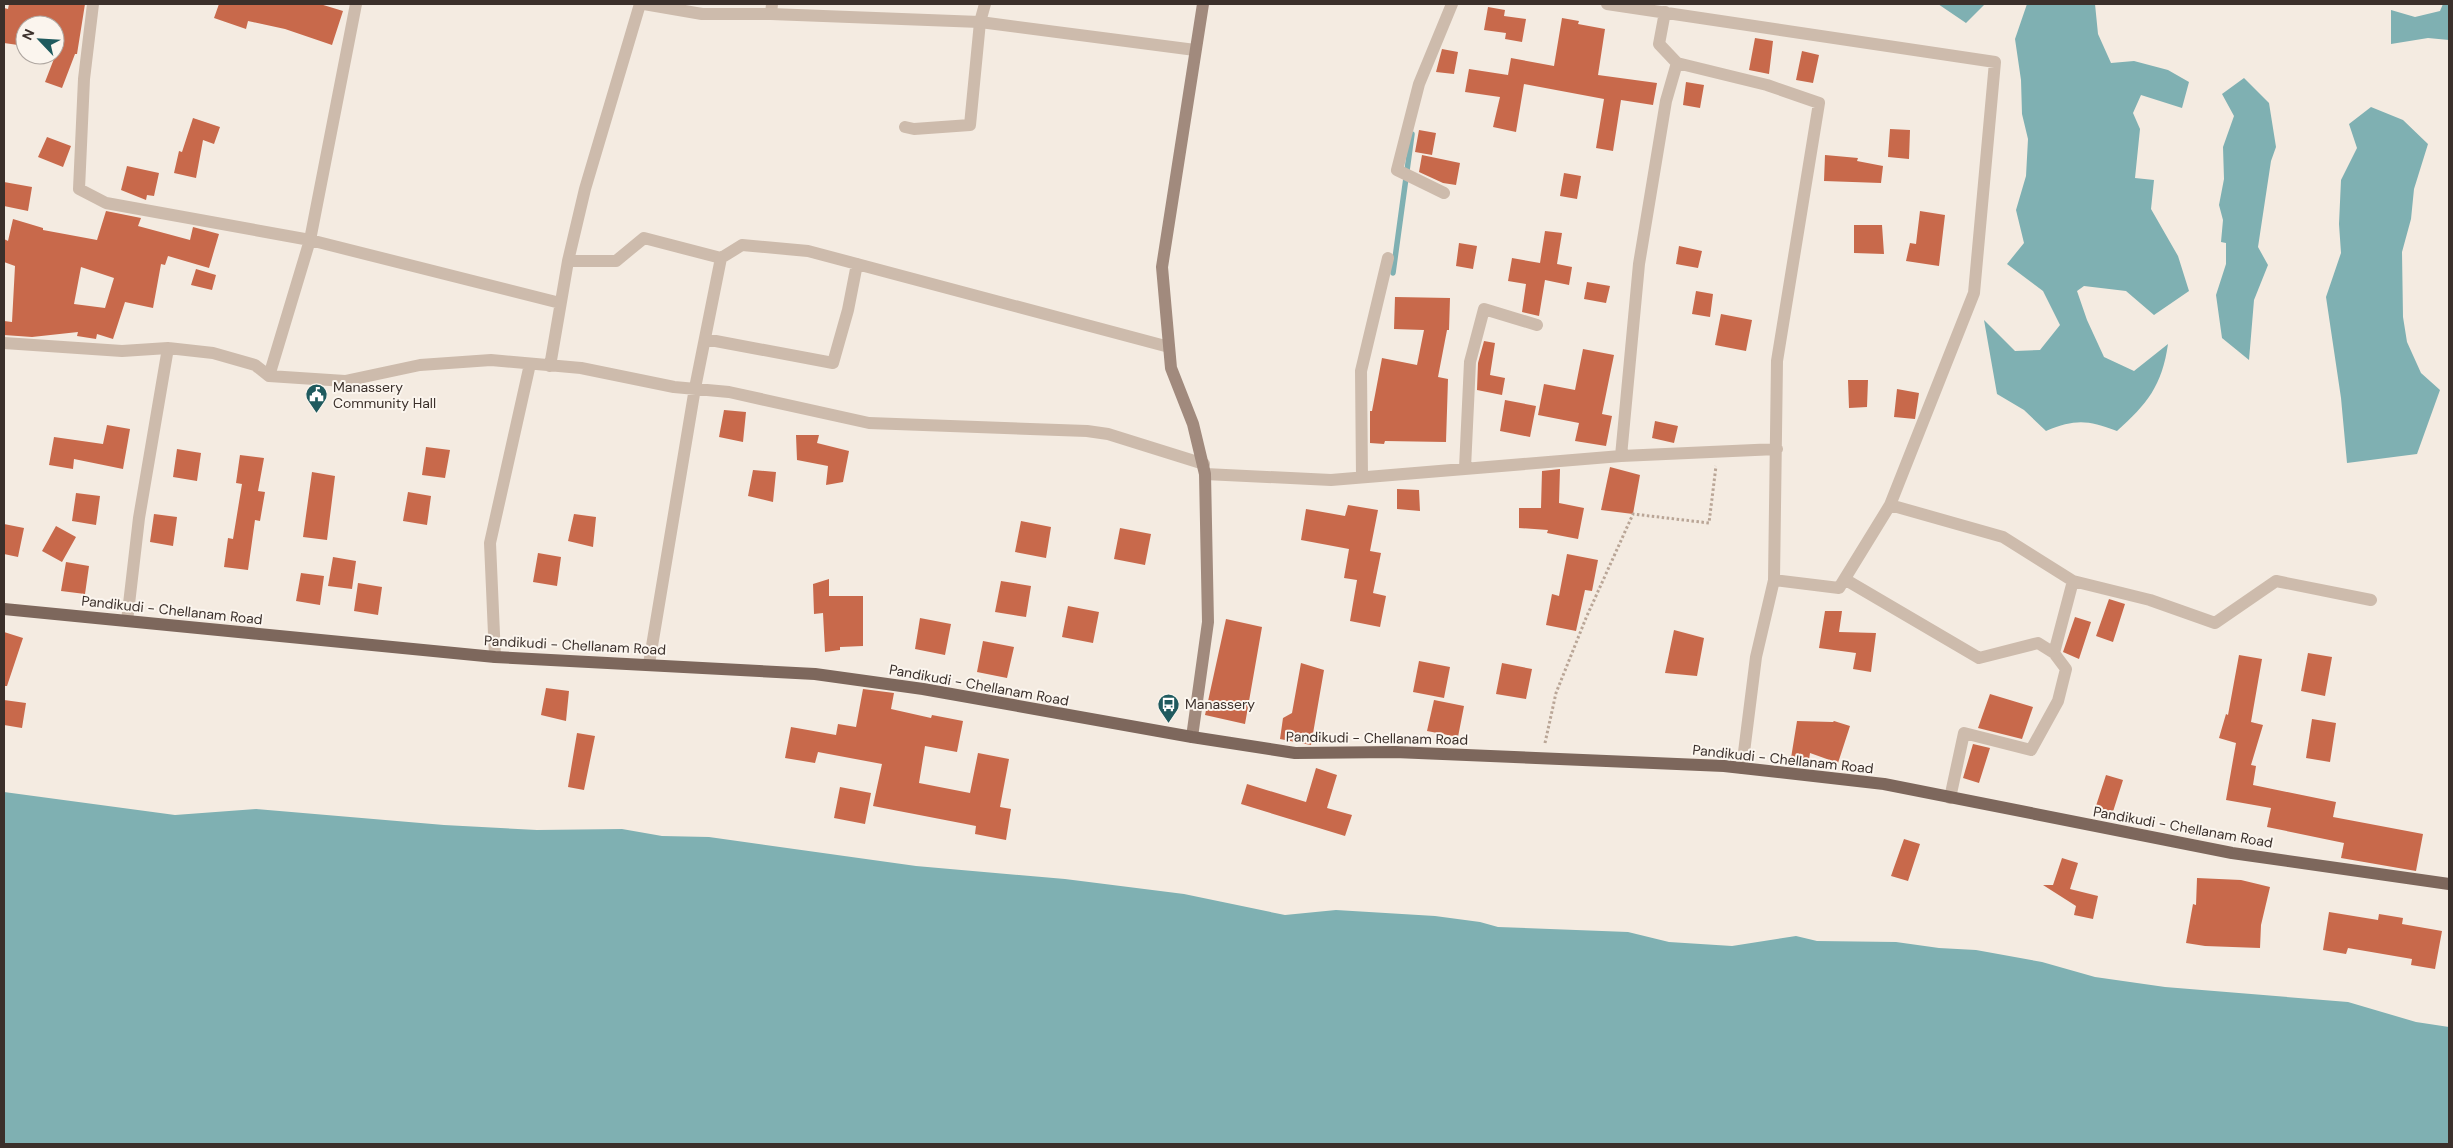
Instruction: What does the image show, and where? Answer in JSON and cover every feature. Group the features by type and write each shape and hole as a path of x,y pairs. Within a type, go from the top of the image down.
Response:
{"main road":[{"path":"1192,737 1208,622 1205,469 1193,424 1171,368 1162,266 1203,4"},
{"name":"Pandikudi - Chellanam Road","path":"4,609 495,657 815,674 923,689 1192,737 1295,753 1395,752 1742,768 1884,784 2232,853 2449,884"}],"street":[{"path":"94,4 84,79 79,189 106,204 310,240 560,303"},
{"path":"269,376 310,240 356,4"},
{"path":"550,366 568,261 586,189 640,4"},
{"path":"644,4 702,14 772,9 980,22 1195,50"},
{"path":"905,127 914,129 970,125 980,22 985,4"},
{"path":"1444,193 1397,170 1419,84 1452,4"},
{"path":"1607,4 1995,62 1974,293 1890,505 1846,580 1839,588 1774,580"},
{"path":"1665,12 1659,44 1678,63 1767,85 1820,103 1777,361 1774,580 1756,657 1742,768"},
{"path":"1622,456 1639,264 1666,101 1678,63"},
{"path":"568,261 616,261 644,238 721,258 742,246 808,251 1169,347"},
{"path":"649,664 695,388 721,258"},
{"path":"1362,477 1360,371 1388,258"},
{"path":"705,338 833,363 848,310 858,264"},
{"path":"1465,468 1470,362 1484,309 1536,325"},
{"path":"4,343 122,351 168,348 213,353 255,365 269,376 345,381 420,365 491,360 581,368 674,387 729,392 869,423 1088,431 1108,434 1205,469 1330,480 1622,456 1777,449"},
{"path":"127,621 139,518 168,348"},
{"path":"495,657 490,543 530,364"},
{"path":"1890,505 2003,537 2073,581 2150,600 2215,622 2276,581 2371,600"},
{"path":"1846,580 1979,658 2038,643 2054,653 2066,669 2058,701 2030,750 1964,732 1950,798"},
{"path":"2054,653 2073,581"}],"path":[{"path":"1541,758 1556,693 1586,618 1633,514 1709,523 1718,452"}],"water":[{"path":"1938,4 1985,4 1966,23"},
{"path":"2027,4 2095,4 2098,34 2111,63 2134,61 2168,70 2189,82 2182,108 2141,95 2133,113 2140,129 2135,178 2154,180 2151,209 2178,256 2189,291 2154,315 2126,291 2084,286 2077,291 2087,320 2104,357 2134,371 2168,344 2162,372 2152,393 2137,412 2117,431 2082,422 2066,424 2046,431 2024,410 1997,394 1984,320 2015,351 2040,350 2060,325 2043,291 2007,264 2024,243 2016,210 2026,176 2028,139 2022,114 2021,80 2015,39"},
{"path":"2443,4 2449,4 2449,40 2428,38 2391,44 2391,10 2415,17 2440,11"},
{"path":"2244,78 2269,103 2276,147 2271,161 2258,247 2268,265 2254,300 2249,360 2222,338 2216,295 2226,264 2226,243 2221,242 2223,220 2219,205 2224,179 2223,147 2234,116 2222,94"},
{"path":"2371,107 2403,120 2428,144 2414,189 2411,219 2402,252 2403,317 2407,342 2421,373 2440,390 2417,454 2347,463 2341,398 2326,297 2341,253 2339,224 2341,180 2357,148 2349,124"},
{"path":"4,792 175,815 256,809 444,825 537,830 622,829 662,836 709,837 916,866 1065,879 1184,894 1285,915 1336,910 1435,916 1480,922 1498,927 1628,932 1669,942 1732,946 1796,936 1817,941 1896,942 1939,948 1976,950 2042,962 2095,977 2165,987 2348,1002 2416,1022 2449,1027 2449,1144 4,1144"}],"building":[{"path":"9,4 85,4 77,54 75,54 62,88 45,82 52,65 65,65 65,15 15,15 15,45 4,43 4,8 8,9"},
{"path":"219,4 320,4 343,11 332,45 285,29 248,21 246,29 214,18"},
{"path":"1488,7 1505,10 1504,16 1526,19 1522,42 1505,39 1506,33 1484,30"},
{"path":"1562,18 1579,21 1578,24 1605,29 1598,75 1657,83 1653,105 1621,100 1613,151 1596,148 1604,99 1524,84 1516,132 1493,127 1500,97 1465,92 1469,69 1508,75 1511,58 1554,66"},
{"path":"1755,38 1773,41 1769,74 1749,70"},
{"path":"1442,49 1458,52 1454,74 1436,72"},
{"path":"1802,51 1819,55 1813,83 1796,80"},
{"path":"1686,82 1704,85 1700,108 1683,105"},
{"path":"193,118 220,127 214,144 203,140 196,178 174,173 179,151 182,152"},
{"path":"1890,129 1910,130 1909,159 1888,157"},
{"path":"1419,130 1436,133 1432,155 1415,152"},
{"path":"47,137 71,146 63,167 38,157"},
{"path":"1422,155 1460,163 1456,185 1443,183 1419,172"},
{"path":"1825,155 1858,158 1857,161 1883,166 1881,183 1824,181"},
{"path":"127,166 159,173 154,196 147,195 146,200 121,190"},
{"path":"1564,173 1581,176 1577,199 1560,196"},
{"path":"4,182 32,187 28,211 4,206"},
{"path":"106,211 141,218 138,226 190,240 193,227 219,234 209,268 168,256 165,265 161,264 153,308 125,302 113,339 97,334 96,339 77,336 78,332 32,337 4,335 4,321 12,322 15,266 4,262 4,239 8,241 13,219 43,228 43,230 97,240","holes":["81,267 114,278 105,308 74,304"]},
{"path":"1920,211 1945,215 1939,266 1906,261 1910,243 1916,244"},
{"path":"1854,225 1882,225 1884,254 1854,253"},
{"path":"1545,231 1562,233 1557,264 1572,267 1569,285 1545,280 1539,316 1522,312 1526,284 1508,281 1512,258 1540,263"},
{"path":"1459,243 1477,246 1473,269 1456,266"},
{"path":"1679,246 1702,251 1698,268 1676,264"},
{"path":"196,269 216,275 212,290 191,285"},
{"path":"1587,282 1610,286 1606,303 1584,299"},
{"path":"1696,291 1713,294 1710,317 1692,314"},
{"path":"1395,297 1450,298 1449,330 1447,330 1438,377 1448,379 1446,442 1385,441 1384,444 1370,443 1370,411 1372,411 1382,358 1417,365 1424,330 1394,329"},
{"path":"1721,314 1752,320 1746,351 1715,345"},
{"path":"1484,341 1495,343 1490,375 1505,378 1502,395 1477,390 1478,363"},
{"path":"1583,349 1614,355 1602,414 1612,416 1606,446 1575,441 1579,423 1538,415 1544,384 1575,390"},
{"path":"1848,380 1868,380 1867,407 1849,408"},
{"path":"1897,389 1919,393 1915,419 1894,417"},
{"path":"1505,400 1536,406 1530,437 1500,431"},
{"path":"724,410 746,412 743,442 719,437"},
{"path":"1655,421 1678,426 1674,443 1652,438"},
{"path":"107,425 130,429 123,469 74,459 73,469 49,465 54,437 103,444"},
{"path":"796,435 819,435 817,443 849,451 843,482 826,485 828,466 797,460"},
{"path":"426,447 450,450 445,478 422,475"},
{"path":"177,449 201,453 197,481 173,477"},
{"path":"240,455 264,458 258,491 265,492 260,521 255,520 248,570 224,567 228,538 233,539 242,484 236,483"},
{"path":"1610,467 1640,475 1633,514 1601,510"},
{"path":"1560,469 1559,503 1584,508 1578,539 1547,533 1548,530 1519,528 1519,508 1541,508 1542,471"},
{"path":"753,470 776,472 773,502 748,496"},
{"path":"312,472 335,476 327,540 303,537"},
{"path":"1397,489 1419,490 1420,511 1397,509"},
{"path":"408,492 431,496 427,525 403,521"},
{"path":"76,493 100,496 96,525 72,521"},
{"path":"1348,505 1378,510 1370,551 1381,553 1373,593 1386,596 1380,627 1350,621 1357,580 1344,578 1349,549 1301,540 1306,509 1345,516"},
{"path":"154,514 177,517 173,546 150,542"},
{"path":"574,514 596,517 593,547 568,541"},
{"path":"1021,521 1051,527 1046,558 1015,552"},
{"path":"4,524 24,528 18,557 4,554"},
{"path":"56,526 76,537 62,562 42,551"},
{"path":"1120,528 1151,534 1145,565 1114,559"},
{"path":"538,553 561,557 557,586 533,582"},
{"path":"1567,554 1598,560 1592,591 1585,590 1576,631 1546,625 1552,594 1559,596"},
{"path":"333,557 356,561 352,589 328,586"},
{"path":"66,562 89,566 85,594 61,591"},
{"path":"301,573 324,576 320,605 296,601"},
{"path":"829,579 829,596 863,596 863,646 840,647 840,650 825,652 823,613 814,614 813,584"},
{"path":"1001,581 1031,586 1026,617 995,612"},
{"path":"358,583 382,587 378,615 354,611"},
{"path":"2109,599 2125,604 2113,642 2096,636"},
{"path":"1068,606 1099,612 1093,643 1062,637"},
{"path":"1825,611 1842,611 1839,632 1876,633 1871,672 1853,669 1856,653 1819,648"},
{"path":"2075,617 2091,622 2079,659 2063,652"},
{"path":"920,618 951,624 945,655 915,649"},
{"path":"1226,619 1262,627 1245,724 1205,715"},
{"path":"1674,630 1704,638 1697,676 1665,673"},
{"path":"4,632 23,638 7,686 4,686"},
{"path":"983,641 1014,647 1007,678 977,672"},
{"path":"2308,653 2332,657 2325,696 2301,691"},
{"path":"2239,655 2262,659 2251,722 2263,725 2251,765 2256,766 2253,785 2336,802 2333,817 2423,834 2416,871 2341,858 2344,843 2267,827 2271,808 2226,800 2236,743 2219,738 2226,714 2228,715"},
{"path":"1419,661 1450,667 1444,698 1413,692"},
{"path":"1301,663 1324,670 1311,745 1280,739 1283,718 1292,713"},
{"path":"1502,663 1532,669 1526,699 1496,694"},
{"path":"546,688 569,691 566,721 541,715"},
{"path":"863,689 894,693 891,709 931,718 932,715 963,721 957,752 925,746 919,783 970,793 978,753 1009,759 1000,807 1011,809 1006,840 975,834 976,826 873,806 882,764 818,752 815,763 785,758 791,727 836,735 838,724 856,727"},
{"path":"1990,694 2033,707 2022,739 1978,728"},
{"path":"4,700 26,703 22,728 4,725"},
{"path":"1434,700 1464,706 1458,737 1427,731"},
{"path":"2312,719 2336,723 2330,762 2306,758"},
{"path":"1797,721 1834,721 1850,726 1838,763 1810,753 1809,760 1791,758"},
{"path":"577,733 595,736 584,790 568,787"},
{"path":"1973,744 1990,748 1979,783 1963,778"},
{"path":"1316,768 1337,775 1327,808 1352,815 1345,836 1241,804 1247,784 1306,802"},
{"path":"2106,775 2123,780 2111,818 2094,812"},
{"path":"840,787 871,793 865,824 834,818"},
{"path":"1904,839 1920,844 1908,881 1891,876"},
{"path":"2062,858 2078,863 2070,889 2098,896 2093,919 2074,915 2076,906 2043,885 2053,885"},
{"path":"2197,878 2241,880 2270,887 2261,925 2260,948 2205,946 2186,943 2193,904 2196,905"},
{"path":"2329,912 2378,920 2379,914 2403,918 2402,924 2442,931 2435,969 2411,965 2412,959 2348,948 2346,954 2323,950"}],"waterway":[{"path":"1393,273 1412,134"}],"place":[{"name":"Manassery Community Hall","path":"317,414"},
{"name":"Manassery","path":"1169,723"}]}
